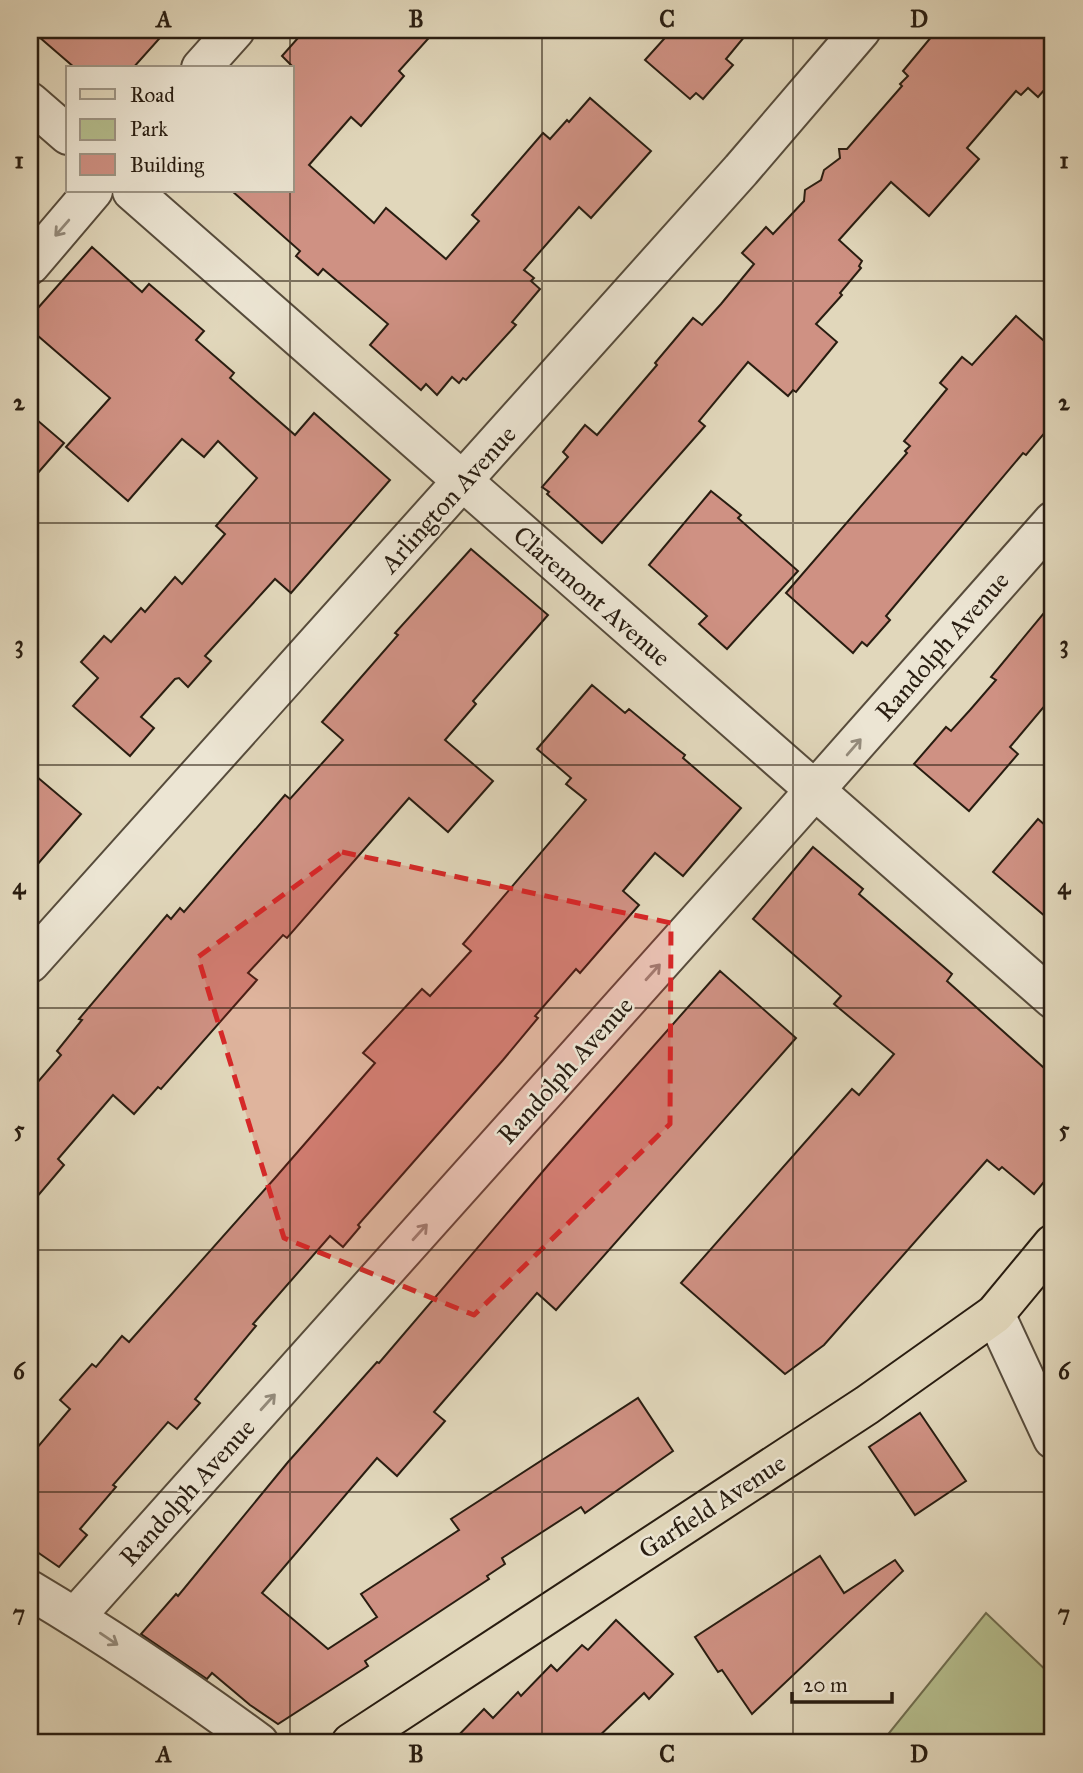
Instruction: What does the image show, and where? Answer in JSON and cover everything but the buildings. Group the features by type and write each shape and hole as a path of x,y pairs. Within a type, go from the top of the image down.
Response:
{"main road":[{"name":"Garfield Avenue","path":"351,1743 867,1405 995,1314 1053,1244"}],"street":[{"path":"203,66 235,30"},
{"name":"Arlington Avenue","path":"30,963 741,170 861,30"},
{"path":"30,102 66,133"},
{"path":"30,265 92,192"},
{"name":"Claremont Avenue","path":"132,192 1053,999"},
{"name":"Randolph Avenue","path":"75,1617 816,790 1053,521"},
{"path":"995,1314 1053,1439"},
{"path":"30,1590 212,1708 259,1743"}],"highlighted area":[{"path":"342,852 671,923 670,1124 474,1315 284,1238 198,957"}],"green space":[{"path":"986,1613 1053,1677 1053,1743 881,1743"}]}
